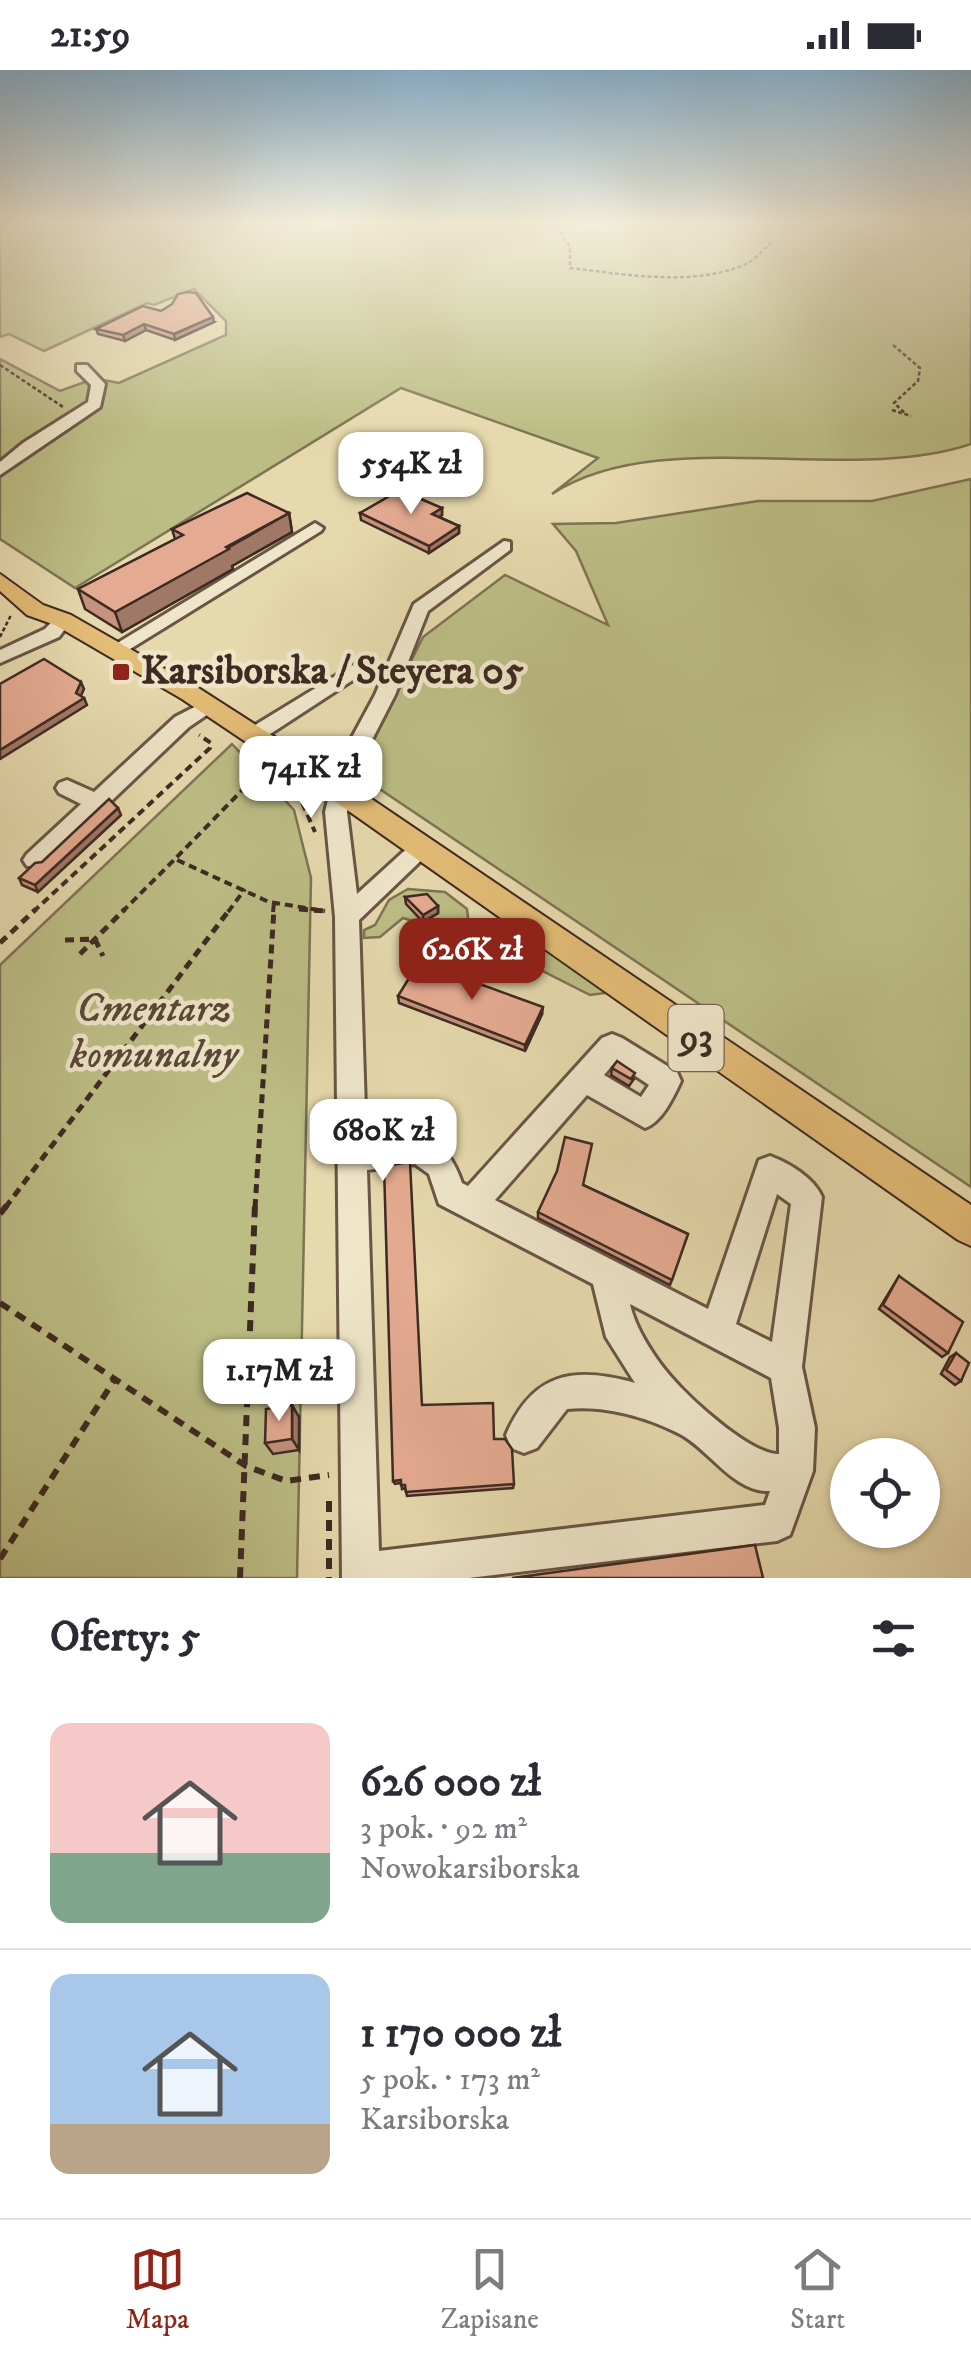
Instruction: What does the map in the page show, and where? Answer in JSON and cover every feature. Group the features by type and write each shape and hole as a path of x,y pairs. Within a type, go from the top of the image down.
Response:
{"main road":[{"name":"93","path":"0,578 35,610 63,620 210,706 342,794 971,1227"}],"street":[{"path":"0,470 28,446 95,404 98,384 82,368"},
{"path":"115,650 315,528"},
{"path":"504,546 420,608 386,695 346,768 336,812 344,868 336,914 352,1157 361,1575 777,1522 795,1471 800,1426 785,1366 807,1197 770,1170 717,1332"},
{"path":"0,648 28,631 63,620"},
{"path":"0,657 52,633 63,620"},
{"path":"254,736 355,670"},
{"path":"35,860 182,722 210,706"},
{"path":"67,788 97,802"},
{"path":"336,914 389,878 421,849"},
{"path":"344,868 389,878"},
{"path":"471,1205 583,1078 614,1034 667,1081 645,1116 583,1078"},
{"path":"352,1157 419,1150 441,1165 450,1193 785,1366"},
{"path":"606,1276 618,1325 659,1390 761,1473 795,1471"},
{"path":"524,1435 558,1393 584,1388 639,1401 698,1425"}],"path":[{"path":"892,410 909,415 894,404 918,381 920,368 893,344"},
{"path":"0,365 19,372 26,383 43,391 72,418"},
{"path":"0,638 13,613"},
{"path":"0,615 8,619"},
{"path":"0,943 210,748 182,722"},
{"path":"80,954 255,777"},
{"path":"292,784 316,834"},
{"path":"175,860 274,903 336,914"},
{"path":"0,1214 245,890"},
{"path":"240,1578 258,1161 274,903"},
{"path":"65,940 95,939"},
{"path":"95,939 103,956"},
{"path":"0,1303 246,1466 286,1481 328,1475"},
{"path":"0,1559 115,1379"}],"green space":[{"path":"0,291 188,291 154,305 147,303 44,351 9,334 0,337"},
{"path":"196,291 971,291 971,444 922,455 869,460 700,458 646,462 596,473 552,494 598,458 401,388 75,588 0,539 0,359 60,391 85,382 87,377 119,383 226,335 226,321"},
{"path":"971,479 971,1187 356,773 423,637 505,575 608,625 576,551 553,524 616,523 758,501 872,501"},
{"name":"Cmentarz komunalny","path":"232,744 294,810 311,878 297,1578 0,1578 0,965"},
{"path":"408,889 445,892 467,909 469,926 453,952 444,948 452,933 403,918 380,937 364,938 364,930 375,925 389,900"},
{"path":"505,921 605,993 590,995 505,952 492,927"}],"building":[{"path":"196,293 213,317 174,334 144,324 123,335 96,329 143,306 161,311 178,294"},
{"path":"400,490 442,508 432,514 459,526 429,546 360,513"},
{"path":"247,493 289,513 115,612 78,589 183,535 172,529"},
{"path":"44,659 81,682 76,693 84,698 0,750 0,684"},
{"path":"109,799 118,808 35,885 19,878 35,863 42,862"},
{"path":"427,894 438,906 423,915 405,897"},
{"path":"419,962 543,1007 525,1045 398,996"},
{"path":"617,1061 635,1073 631,1079 612,1068"},
{"path":"565,1137 592,1144 583,1185 688,1234 672,1280 538,1212 557,1171"},
{"path":"410,1162 422,1405 493,1403 494,1439 505,1439 512,1449 514,1484 406,1492 401,1480 393,1481 384,1166"},
{"path":"899,1276 963,1322 948,1353 883,1305"},
{"path":"956,1353 969,1363 961,1381 946,1370"},
{"path":"292,1405 292,1439 265,1443 266,1409"},
{"path":"755,1545 763,1578 512,1578"}],"place":[{"name":"Karsiborska / Steyera 05","path":"121,672"}]}
